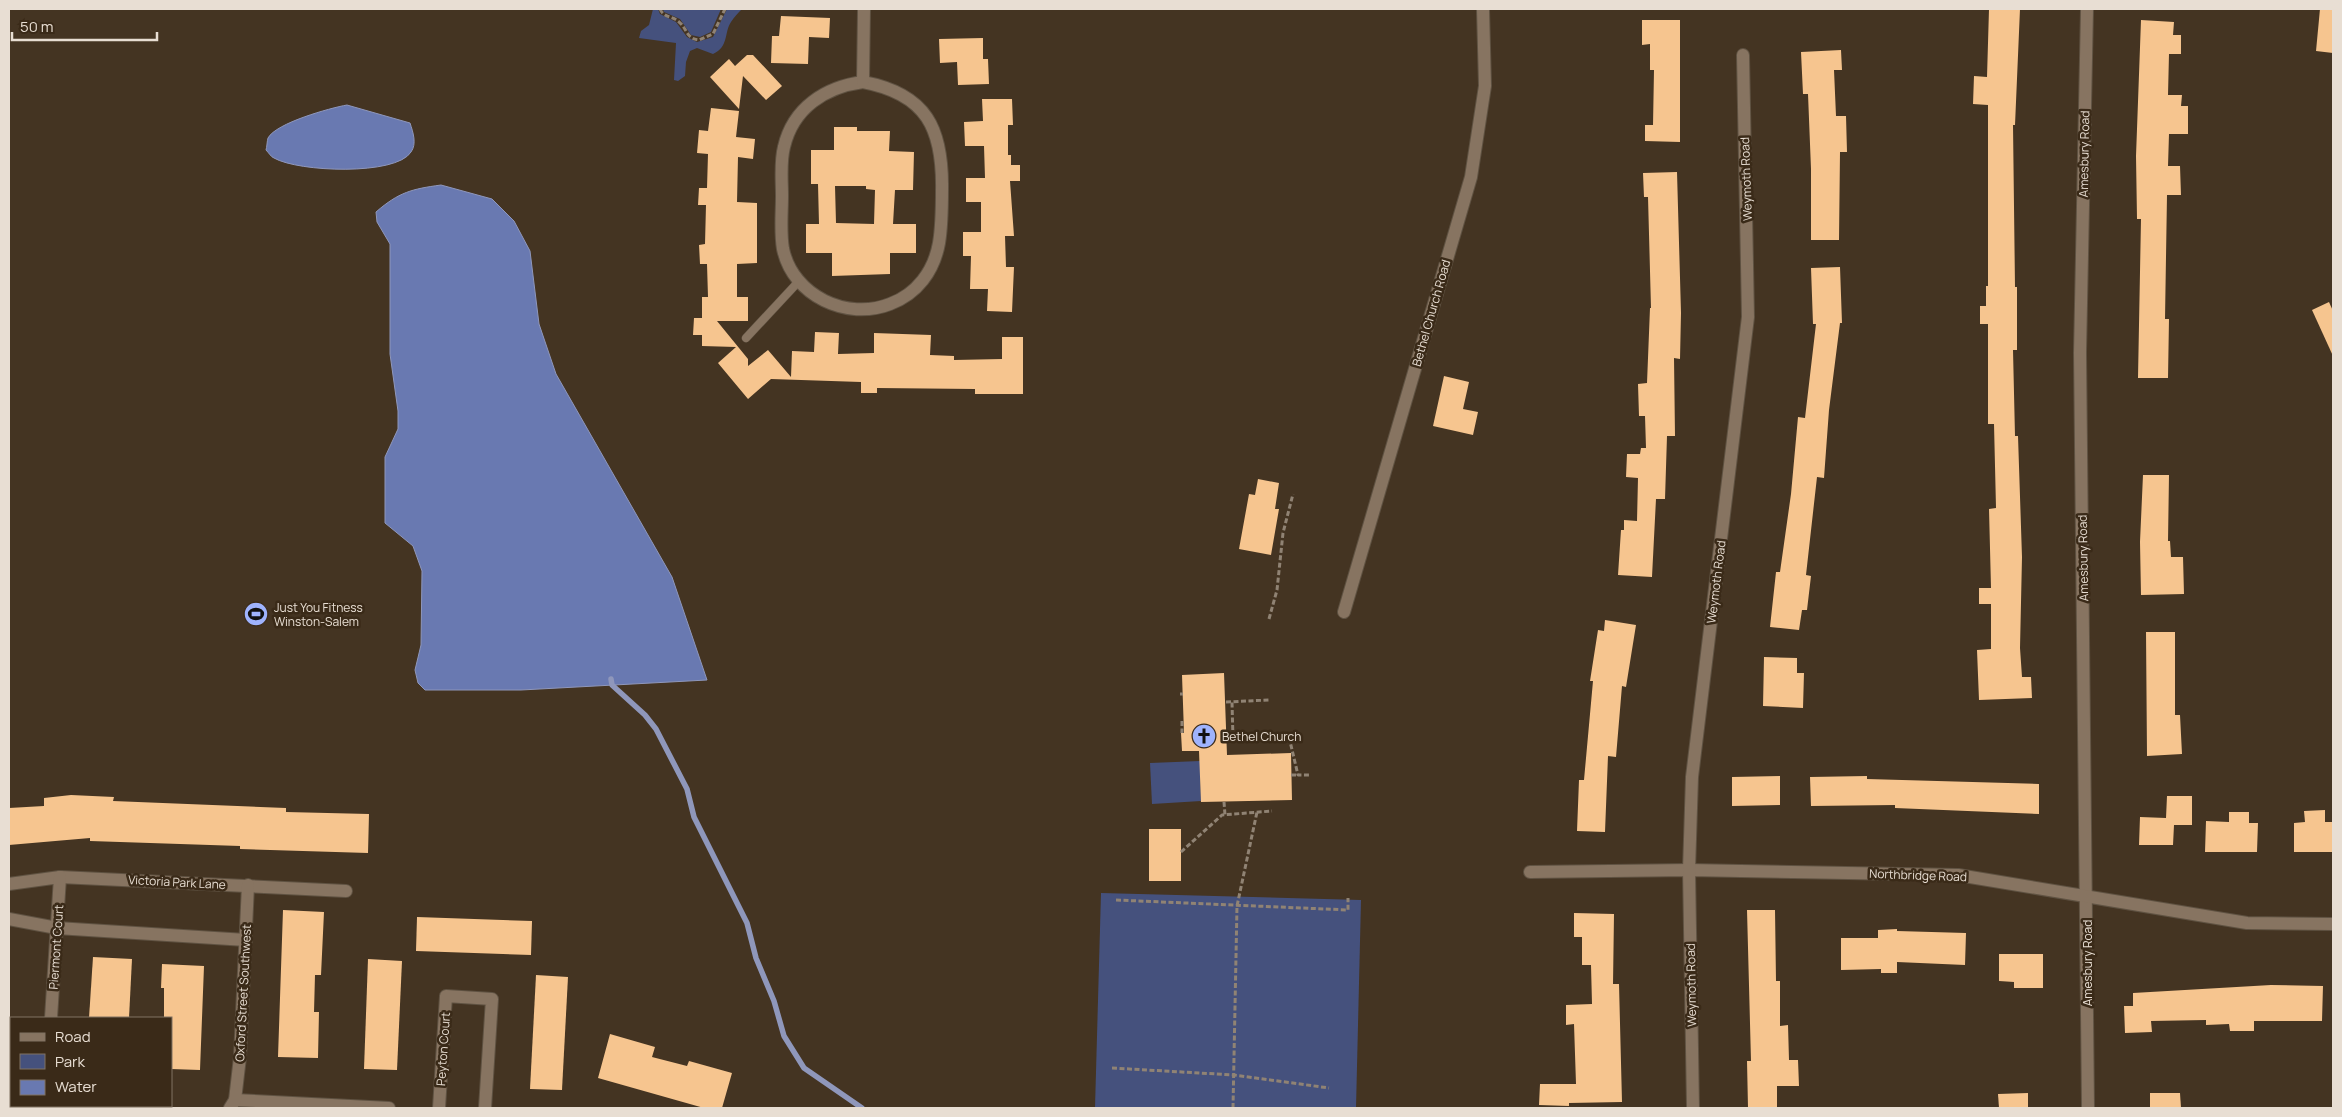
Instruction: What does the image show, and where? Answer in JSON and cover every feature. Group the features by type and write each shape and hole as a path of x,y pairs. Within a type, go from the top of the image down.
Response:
{"street":[{"path":"862,82 864,9"},
{"name":"Bethel Church Road","path":"1344,612 1471,177 1486,86 1483,9"},
{"name":"Amesbury Road","path":"2087,9 2080,352 2088,1108"},
{"name":"Weymoth Road","path":"1693,1108 1689,870 1692,777 1748,317 1743,56"},
{"path":"862,82 876,84 906,98 920,108 935,131 940,147 942,224 937,253 929,272 911,293 882,308 864,311 846,309 821,300 807,289 800,280 788,263 784,250 784,147 797,116 809,103 839,87 862,82"},
{"name":"Northbridge Road","path":"1530,872 1689,870 1958,875 2247,924 2333,924"},
{"name":"Victoria Park Lane","path":"9,884 60,877 346,891"},
{"name":"Piermont Court","path":"51,1017 60,877"},
{"name":"Oxford Street Southwest","path":"232,1104 240,1057 248,885"},
{"path":"9,919 57,928 246,940"},
{"name":"Peyton Court","path":"439,1108 446,996 492,999 485,1108"},
{"path":"232,1104 389,1108"}],"lane":[{"path":"746,338 800,280"}],"path":[{"path":"660,9 663,14 682,24 688,36 699,40 713,34 725,9"},
{"path":"1269,619 1279,580 1283,533 1293,494"},
{"path":"1226,702 1268,700"},
{"path":"1226,739 1233,739 1232,702"},
{"path":"1182,721 1182,733"},
{"path":"1289,736 1298,775"},
{"path":"1292,775 1310,775"},
{"path":"1224,802 1225,815"},
{"path":"1181,852 1222,815 1272,811"},
{"path":"1233,1108 1237,906 1257,812"},
{"path":"1116,900 1348,910 1348,898"},
{"path":"1112,1068 1234,1075 1329,1088"}],"green space":[{"path":"653,9 658,9 660,14 676,22 687,37 697,42 713,37 727,9 742,9 731,22 724,43 718,51 713,54 697,48 690,51 686,62 685,76 678,81 674,80 676,43 639,38 641,31 649,25"},
{"path":"663,9 721,9 711,32 700,37 691,35 680,19 664,12"},
{"path":"1200,761 1201,801 1152,804 1150,763"},
{"path":"1101,893 1361,900 1356,1108 1095,1108"}],"water":[{"path":"347,105 410,123 414,142 411,152 402,160 387,165 367,168 324,169 286,163 273,157 266,150 268,138 281,127 329,109"},
{"path":"441,185 492,199 514,221 530,251 539,324 556,374 672,577 707,680 521,690 425,690 418,683 415,670 421,645 422,571 413,546 385,523 385,457 398,429 398,411 390,354 390,244 377,222 376,212 406,192"}],"building":[{"path":"1989,9 2020,9 2015,125 2013,125 2017,350 2013,350 2015,436 2018,436 2022,557 2020,648 2022,677 2031,677 2032,698 1979,700 1977,650 1991,649 1991,604 1979,604 1979,588 1991,588 1989,509 1996,508 1994,424 1988,424 1988,324 1980,324 1980,306 1986,306 1986,286 1988,286 1988,105 1973,104 1974,76 1987,77"},
{"path":"2320,9 2333,9 2333,53 2316,51"},
{"path":"781,16 830,18 829,38 809,37 808,64 771,63 772,36 779,36"},
{"path":"1642,20 1680,20 1680,142 1645,141 1645,125 1653,125 1654,70 1650,70 1650,44 1642,45"},
{"path":"2141,20 2174,22 2173,35 2181,35 2181,54 2169,54 2168,95 2182,95 2181,106 2188,106 2188,134 2169,134 2168,166 2180,166 2181,195 2167,195 2165,319 2169,319 2168,378 2138,378 2141,219 2137,219 2136,156"},
{"path":"983,38 983,59 988,59 989,84 958,85 957,62 940,63 939,39"},
{"path":"1841,50 1842,70 1834,70 1836,116 1846,116 1847,152 1840,152 1839,240 1811,240 1808,94 1803,94 1801,52"},
{"path":"747,55 753,55 782,86 766,100 743,76 739,109 710,77 729,59 735,66"},
{"path":"982,99 1012,99 1013,125 1008,125 1008,155 1011,155 1011,165 1020,165 1020,181 1010,181 1014,236 1005,236 1006,267 1014,267 1012,312 987,311 988,289 970,289 971,256 963,256 963,232 981,232 981,202 966,202 966,178 985,178 984,146 965,146 964,122 983,121"},
{"path":"711,108 739,111 736,137 755,139 753,159 738,157 737,202 757,203 757,263 737,264 737,297 748,297 748,321 717,321 748,359 748,366 768,350 791,377 792,351 814,352 815,332 839,333 838,354 874,353 874,333 931,335 930,355 954,356 954,360 1002,359 1002,337 1023,337 1023,394 975,394 975,389 877,388 877,393 861,393 861,382 771,379 748,399 718,363 736,347 702,346 702,335 693,335 694,318 702,318 702,297 708,297 707,264 700,264 699,245 705,244 706,205 698,205 699,188 707,188 708,154 697,153 699,130 708,131"},
{"path":"834,127 857,127 857,131 890,131 889,151 914,152 913,190 895,190 893,224 916,224 916,253 890,253 890,274 832,276 832,253 806,253 806,224 819,224 818,184 811,184 811,150 834,150","holes":["835,186 866,186 866,189 875,190 874,224 836,223"]},
{"path":"1677,172 1681,313 1680,359 1674,358 1675,436 1667,436 1665,499 1656,499 1652,577 1618,575 1621,530 1624,530 1624,520 1637,521 1638,478 1626,477 1627,454 1640,454 1641,448 1646,448 1645,416 1639,416 1638,384 1647,383 1651,308 1648,197 1644,197 1643,173"},
{"path":"1840,267 1842,323 1840,323 1829,410 1824,478 1817,477 1806,575 1811,576 1807,610 1802,610 1799,630 1770,627 1776,572 1780,572 1791,494 1798,417 1805,418 1816,324 1813,324 1811,268"},
{"path":"2329,302 2333,311 2333,356 2312,310"},
{"path":"1444,376 1469,382 1463,409 1478,412 1473,435 1433,426"},
{"path":"2143,475 2169,475 2168,541 2170,541 2171,557 2183,557 2184,594 2141,595 2140,542"},
{"path":"1258,479 1279,483 1275,509 1279,509 1271,555 1239,549 1249,494 1255,495"},
{"path":"1605,620 1636,625 1626,687 1622,686 1616,757 1608,756 1605,832 1577,831 1579,780 1584,780 1593,681 1590,681 1598,630 1604,631"},
{"path":"2146,632 2175,632 2175,715 2180,715 2182,754 2147,756"},
{"path":"1764,657 1797,658 1797,673 1804,673 1803,708 1763,706"},
{"name":"Bethel Church","path":"1224,673 1227,755 1291,753 1292,800 1201,802 1199,751 1182,751 1181,733 1184,733 1182,675"},
{"path":"1780,776 1780,805 1732,806 1732,777"},
{"path":"1867,776 1867,779 2039,784 2039,814 1895,808 1895,805 1811,806 1810,777"},
{"path":"71,795 114,797 113,801 286,808 286,812 369,814 368,853 240,849 240,846 90,841 90,838 9,845 9,808 44,806 44,798"},
{"path":"2167,796 2192,796 2192,825 2174,825 2173,845 2139,845 2140,817 2166,818"},
{"path":"2325,810 2325,822 2333,822 2333,852 2294,852 2294,823 2305,822 2304,811"},
{"path":"2229,812 2249,812 2249,823 2258,823 2257,852 2205,852 2206,821 2229,822"},
{"path":"1149,829 1181,829 1181,881 1149,881"},
{"path":"283,910 324,912 321,975 315,975 314,1012 319,1012 318,1058 278,1057"},
{"path":"1747,910 1775,910 1776,981 1780,981 1780,1026 1788,1025 1789,1060 1798,1060 1799,1086 1777,1086 1777,1108 1748,1108 1747,1061 1751,1061"},
{"path":"1574,913 1614,914 1613,984 1619,984 1622,1102 1569,1103 1569,1106 1539,1105 1540,1084 1576,1084 1574,1024 1566,1025 1566,1005 1592,1004 1591,965 1582,965 1582,937 1574,937"},
{"path":"417,917 532,921 531,955 416,951"},
{"path":"1897,929 1897,931 1966,933 1965,965 1897,962 1897,973 1881,973 1881,969 1841,970 1841,938 1878,938 1878,930"},
{"path":"1999,954 2043,954 2043,988 2014,988 2014,982 1999,981"},
{"path":"93,957 132,959 129,1017 89,1017"},
{"path":"368,959 402,961 397,1070 364,1069"},
{"path":"162,964 204,966 200,1070 172,1069 172,1017 164,1017 164,988 161,988"},
{"path":"536,975 568,977 562,1090 530,1089"},
{"path":"2271,985 2323,986 2322,1021 2254,1021 2254,1031 2230,1031 2229,1024 2206,1025 2206,1020 2151,1021 2152,1032 2125,1033 2124,1006 2133,1006 2133,993"},
{"path":"610,1034 655,1047 652,1057 687,1066 689,1061 732,1073 722,1108 704,1108 598,1078"},
{"path":"2028,1093 2028,1108 1999,1108 1998,1094"},
{"path":"2150,1093 2180,1093 2181,1108 2150,1108"}],"waterway":[{"path":"611,679 612,685 645,715 656,729 687,789 694,817 747,923 756,958 774,1001 784,1036 804,1068 862,1108"}],"place":[{"name":"Just You Fitness Winston-Salem","path":"256,614"},
{"name":"Bethel Church","path":"1204,736"}]}
